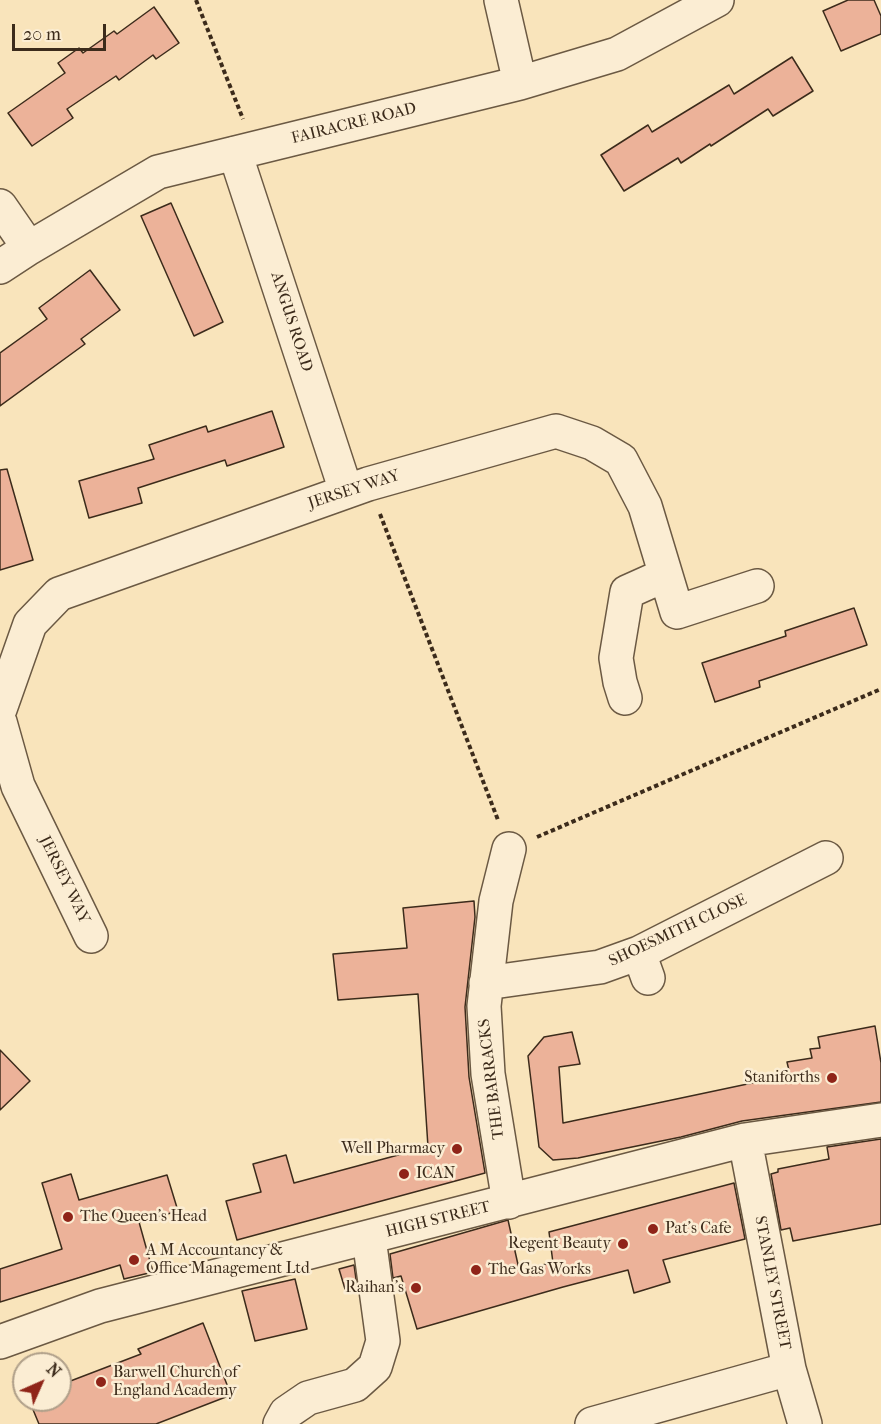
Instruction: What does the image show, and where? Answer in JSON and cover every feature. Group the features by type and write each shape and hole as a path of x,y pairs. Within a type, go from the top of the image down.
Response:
{"street":[{"path":"501,0 520,82"},
{"name":"FAIRACRE ROAD","path":"0,267 158,172 520,82 617,54 717,0"},
{"name":"ANGUS ROAD","path":"245,151 357,487"},
{"path":"0,206 29,248"},
{"name":"JERSEY WAY","path":"0,709 30,624 58,594 357,487 556,431 592,443 621,460 645,506 677,612 757,586"},
{"path":"625,698 616,658 627,592 665,575"},
{"name":"JERSEY WAY","path":"0,723 9,791 91,936"},
{"name":"THE BARRACKS","path":"508,849 496,901 484,1006 488,1074 509,1202"},
{"name":"SHOESMITH CLOSE","path":"486,983 582,981 600,967 644,965 826,858"},
{"name":"HIGH STREET","path":"0,1342 100,1305 745,1140 881,1120"},
{"name":"STANLEY STREET","path":"745,1140 789,1369 805,1424"},
{"path":"280,1424 286,1413 308,1398 355,1384 375,1367 383,1341 367,1238"},
{"path":"592,1424 789,1369"}],"path":[{"path":"196,0 245,151"},
{"path":"357,487 508,849 881,689"}],"building":[{"path":"848,0 874,0 881,16 881,34 841,51 823,11"},
{"path":"154,7 179,43 156,59 153,55 119,80 116,76 67,109 73,118 32,146 8,113 65,73 58,63 79,48 83,53 114,31 117,34"},
{"path":"792,57 813,91 773,116 768,109 711,146 710,144 681,163 678,158 624,191 601,155 648,125 652,132 729,85 734,94"},
{"path":"171,203 223,322 194,336 141,216"},
{"path":"90,270 120,310 81,339 85,344 0,406 0,353 47,319 39,308"},
{"path":"272,411 284,447 227,466 225,460 138,488 142,503 89,518 79,481 154,459 149,445 206,426 208,432"},
{"path":"7,469 33,560 0,570 0,470"},
{"path":"854,608 867,645 759,681 760,687 715,702 702,663 786,636 785,631"},
{"path":"474,901 475,917 465,1007 469,1077 485,1173 237,1240 226,1201 261,1192 253,1164 286,1155 294,1183 428,1147 418,994 338,1000 333,954 407,948 403,908"},
{"path":"875,1026 881,1063 881,1102 742,1121 681,1137 578,1158 553,1160 539,1147 528,1056 544,1037 572,1032 580,1064 559,1067 563,1123 790,1075 787,1062 812,1058 810,1049 820,1048 818,1037"},
{"path":"0,1050 30,1081 0,1110"},
{"path":"881,1139 881,1224 793,1241 790,1228 781,1230 771,1174 778,1172 778,1169 829,1159 827,1147"},
{"path":"71,1174 79,1200 167,1175 178,1211 139,1222 153,1272 124,1279 120,1265 0,1302 0,1269 62,1249 42,1183"},
{"path":"734,1183 745,1239 663,1260 670,1282 634,1293 628,1270 417,1329 401,1276 393,1278 390,1254 508,1220 519,1269 553,1263 549,1232"},
{"path":"354,1265 357,1286 345,1289 339,1269"},
{"path":"295,1279 307,1329 255,1341 242,1291"},
{"path":"203,1323 231,1395 156,1424 39,1424 34,1412 72,1412 72,1380 141,1354 138,1349"}],"place":[{"name":"Staniforths","path":"832,1078"},
{"name":"Well Pharmacy","path":"457,1149"},
{"name":"ICAN","path":"404,1174"},
{"name":"The Queen's Head","path":"68,1217"},
{"name":"Pat's Cafe","path":"653,1229"},
{"name":"Regent Beauty","path":"623,1244"},
{"name":"A M Accountancy & Office Management Ltd","path":"134,1260"},
{"name":"The Gas Works","path":"476,1270"},
{"name":"Raihan's","path":"416,1288"},
{"name":"Barwell Church of England Academy","path":"101,1382"}]}
